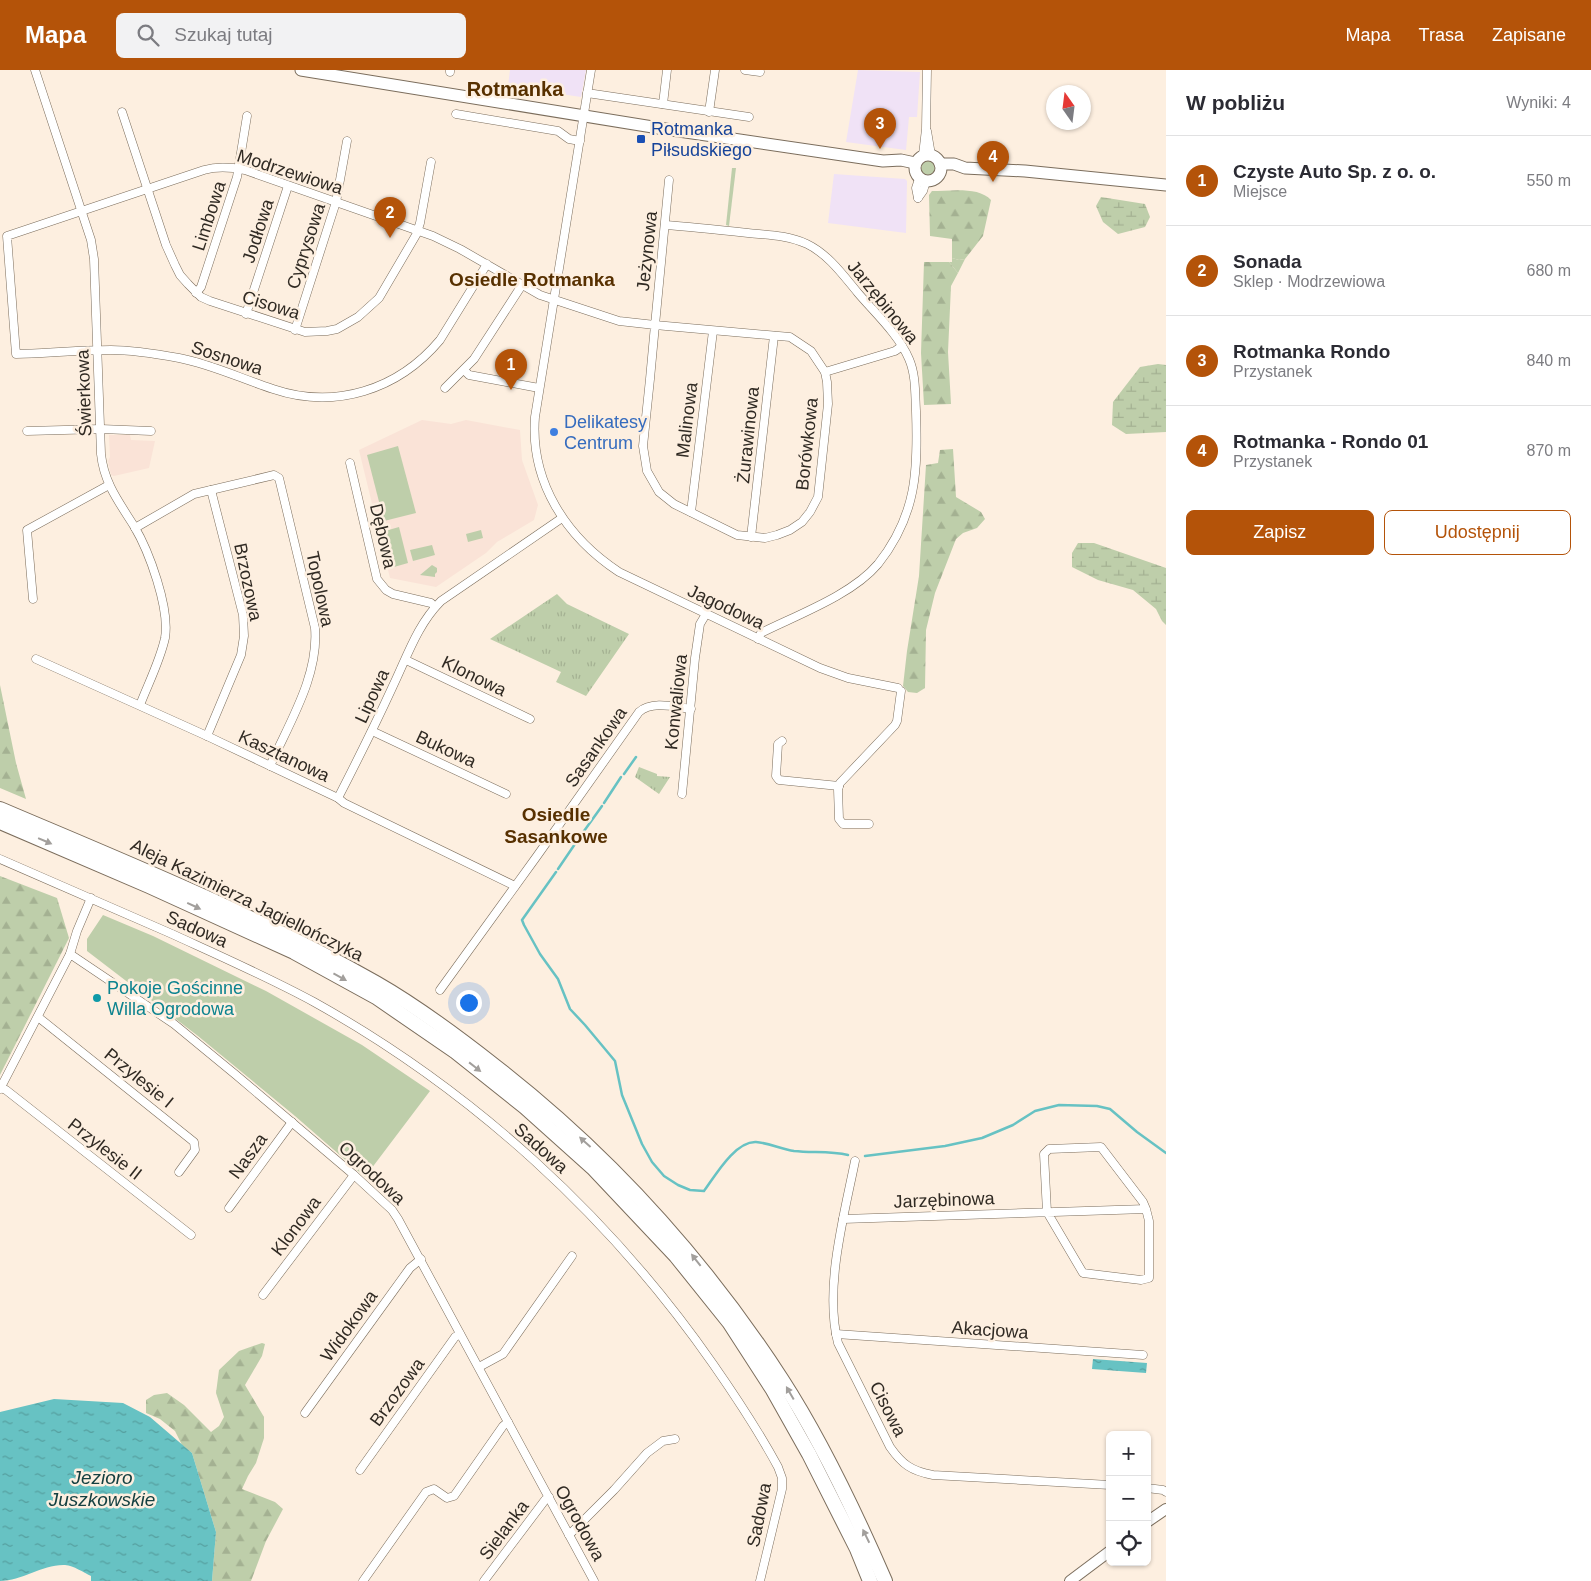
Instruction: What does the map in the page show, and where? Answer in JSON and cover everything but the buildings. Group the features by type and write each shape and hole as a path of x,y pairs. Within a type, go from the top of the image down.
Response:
{"highway":[{"name":"Aleja Kazimierza Jagiellończyka","path":"0,809 132,865 293,938 379,985 458,1037 533,1096 599,1155 684,1246 739,1316 784,1383 820,1446 867,1540 885,1581"},
{"name":"Aleja Kazimierza Jagiellończyka","path":"0,822 149,886 294,952 376,997 456,1052 525,1106 592,1168 676,1256 729,1322 773,1390 809,1454 857,1549 870,1581"}],"main road":[{"path":"301,70 675,130 883,161 900,160 922,167 935,180 940,168 935,157 922,167"},
{"path":"940,168 954,172 966,168 1025,171 1166,185"}],"street":[{"name":"Świerkowa","path":"35,70 91,240 94,259 102,462 109,485 146,546 166,624 163,646 140,705"},
{"name":"Jagodowa","path":"591,70 535,421 536,451 544,482 562,518 580,541 608,565 829,672 899,690 897,721 895,725 839,786"},
{"path":"663,104 667,70"},
{"path":"709,112 715,70"},
{"path":"745,70 760,72"},
{"path":"922,167 926,129 926,70"},
{"path":"587,93 750,117"},
{"name":"Cisowa","path":"122,112 149,188 166,245 180,275 196,293 220,306 295,330 314,332 337,329 358,317 379,298 418,231 430,162"},
{"path":"456,114 558,131 569,139 580,141"},
{"name":"Limbowa","path":"196,293 201,287 239,169 247,116"},
{"name":"Cyprysowa","path":"295,330 336,202 347,141"},
{"name":"Modrzewiowa","path":"7,236 210,168 226,167 239,169 336,202 453,245 540,295 553,299"},
{"name":"Jeżynowa","path":"655,325 669,180"},
{"name":"Jodłowa","path":"246,314 288,186"},
{"name":"Jarzębinowa","path":"665,224 784,236 809,245 832,262 902,346 912,367 915,382 918,449 916,474 912,497 897,535 876,566 854,585 839,595 761,633 758,639"},
{"name":"Sosnowa","path":"7,236 16,354 114,350 180,358 275,390 309,397 328,398 374,389 410,369 432,350 448,329 487,264"},
{"path":"445,388 474,359 522,285"},
{"name":"Borówkowa","path":"553,299 619,321 790,337 811,352 825,372 828,404 818,496 810,512 802,522 790,530 764,538 738,535 674,504 659,492 647,471 643,446 655,325"},
{"name":"Malinowa","path":"691,512 713,331"},
{"name":"Żurawinowa","path":"752,537 774,336"},
{"path":"825,372 895,351 902,346"},
{"path":"464,370 469,375 540,388"},
{"path":"27,431 151,430"},
{"name":"Dębowa","path":"350,464 377,579 389,592 431,603 435,607"},
{"name":"Topolowa","path":"211,490 274,475 279,478 316,637 313,665 307,684 270,766"},
{"path":"32,599 26,530 109,485"},
{"path":"135,528 188,496 211,490"},
{"name":"Brzozowa","path":"207,736 238,663 244,636 243,615 211,490"},
{"name":"Lipowa","path":"338,798 372,731 419,630 435,607 448,596 562,518"},
{"name":"Konwaliowa","path":"682,794 700,624 706,614"},
{"name":"Kasztanowa","path":"36,659 140,705 338,798 344,803 515,886"},
{"name":"Klonowa","path":"406,660 530,719"},
{"name":"Sasankowa","path":"440,990 639,712 651,705 690,709"},
{"name":"Bukowa","path":"372,731 506,794"},
{"path":"782,741 778,744 776,776 779,780 839,786 840,823 869,824"},
{"path":"0,859 91,898 77,931 70,954 0,1088"},
{"name":"Sadowa","path":"91,898 262,975 316,1003 364,1032 458,1097 547,1173 598,1223 630,1257 680,1318 733,1393 780,1473 781,1495 760,1581"},
{"name":"Ogrodowa","path":"70,954 174,1024 292,1122 392,1210 594,1581"},
{"name":"Przylesie I","path":"38,1017 194,1142 195,1150 178,1172"},
{"name":"Przylesie II","path":"0,1088 191,1234"},
{"name":"Nasza","path":"229,1208 292,1122"},
{"path":"1101,1146 1143,1202 1146,1209 1149,1278 1141,1280 1083,1273 1047,1212 1044,1154 1049,1149 1101,1146"},
{"name":"Cisowa","path":"855,1161 843,1218 833,1290 836,1334 838,1343 890,1447 898,1459 912,1470 933,1475 1106,1485"},
{"name":"Klonowa","path":"263,1295 354,1175"},
{"name":"Jarzębinowa","path":"843,1218 1146,1209"},
{"path":"479,1367 502,1354 572,1256"},
{"name":"Widokowa","path":"305,1413 410,1268 420,1259"},
{"name":"Brzozowa","path":"360,1470 455,1337 460,1334"},
{"name":"Akacjowa","path":"836,1334 1143,1355"},
{"path":"363,1581 426,1492 434,1490 448,1498 454,1496 503,1426 508,1422"},
{"path":"569,1535 614,1490 647,1452 663,1442 675,1439"},
{"path":"1151,1488 1166,1492"},
{"name":"Sielanka","path":"484,1581 549,1497"},
{"path":"1148,1521 1166,1509"},
{"path":"1070,1581 1106,1554"}],"shaded area":[{"path":"510,70 586,70 581,97 508,86"},
{"path":"858,70 920,72 917,117 909,117 906,150 846,142"},
{"path":"834,174 905,179 907,181 906,233 828,223"},
{"path":"422,420 451,424 466,420 520,430 522,460 538,505 534,520 497,542 486,553 436,587 390,578 359,450"},
{"path":"109,435 130,435 131,440 155,441 149,468 114,476 111,475 108,461 110,457"}],"green space":[{"path":"928,161 933,163 935,168 933,173 928,175 923,173 921,168 923,163"},
{"path":"732,168 736,168 729,226 726,225"},
{"path":"932,191 972,191 991,200 983,236 965,259 952,258 952,239 930,236 929,195"},
{"path":"1101,197 1145,204 1150,217 1145,227 1118,234 1103,222 1096,206"},
{"path":"952,258 965,259 958,273 949,262 952,262"},
{"path":"924,262 949,262 958,273 951,286 948,352 951,404 924,405 921,353"},
{"path":"1158,364 1166,365 1166,432 1126,434 1112,425 1113,402 1140,367"},
{"path":"398,446 416,513 384,521 367,455"},
{"path":"953,449 956,497 981,512 985,519 977,528 963,533 956,539 935,593 926,630 925,688 917,693 908,692 903,686 919,576 926,465 938,463 940,450"},
{"path":"399,527 408,563 387,569 378,533"},
{"path":"481,530 483,538 468,542 466,534"},
{"path":"1078,543 1094,543 1166,568 1166,625 1156,609 1133,590 1098,580 1072,567 1072,553"},
{"path":"432,545 435,555 413,561 410,550"},
{"path":"432,565 437,568 435,577 420,575"},
{"path":"557,594 567,604 629,634 586,696 556,682 561,672 490,639"},
{"path":"0,685 16,763 26,799 0,788"},
{"path":"639,767 657,774 657,776 670,777 659,794 635,777"},
{"path":"0,876 57,898 69,938 0,1075"},
{"path":"103,915 153,936 266,991 362,1045 430,1091 365,1177 198,1036 87,951 87,939"},
{"path":"262,1343 265,1344 262,1356 245,1385 264,1417 264,1438 256,1463 242,1489 275,1502 283,1509 266,1541 251,1581 212,1581 216,1532 192,1453 182,1445 175,1431 160,1419 146,1413 146,1400 154,1395 167,1393 184,1405 211,1432 219,1426 224,1417 216,1393 219,1370 239,1351"}],"water":[{"path":"1093,1359 1147,1363 1146,1373 1092,1369"},
{"name":"Jezioro Juszkowskie","path":"54,1399 123,1403 150,1417 192,1453 216,1532 212,1581 91,1581 91,1576 75,1568 57,1565 0,1581 0,1412"}],"waterway":[{"path":"624,774 636,757"},
{"path":"604,803 621,777"},
{"path":"579,838 602,806"},
{"path":"558,869 577,841"},
{"path":"556,872 522,920 540,954 558,979 570,1009 615,1061 622,1095 642,1144 652,1162 664,1176 690,1190 704,1191 733,1153 748,1143 756,1142 794,1151 848,1155"},
{"path":"865,1156 945,1146 982,1138 1013,1125 1035,1111 1059,1105 1097,1106 1110,1109 1166,1153"}],"place":[{"name":"Rotmanka Piłsudskiego","path":"641,139"},
{"name":"Rotmanka Rondo","path":"880,149"},
{"name":"Rotmanka - Rondo 01","path":"993,182"},
{"name":"Sonada","path":"390,238"},
{"name":"Czyste Auto Sp. z o. o.","path":"511,390"},
{"name":"Delikatesy Centrum","path":"554,432"},
{"name":"Pokoje Gościnne Willa Ogrodowa","path":"97,998"}],"district":[{"name":"Rotmanka","path":"515,89"},
{"name":"Osiedle Rotmanka","path":"532,279"},
{"name":"Osiedle Sasankowe","path":"556,825"}]}
